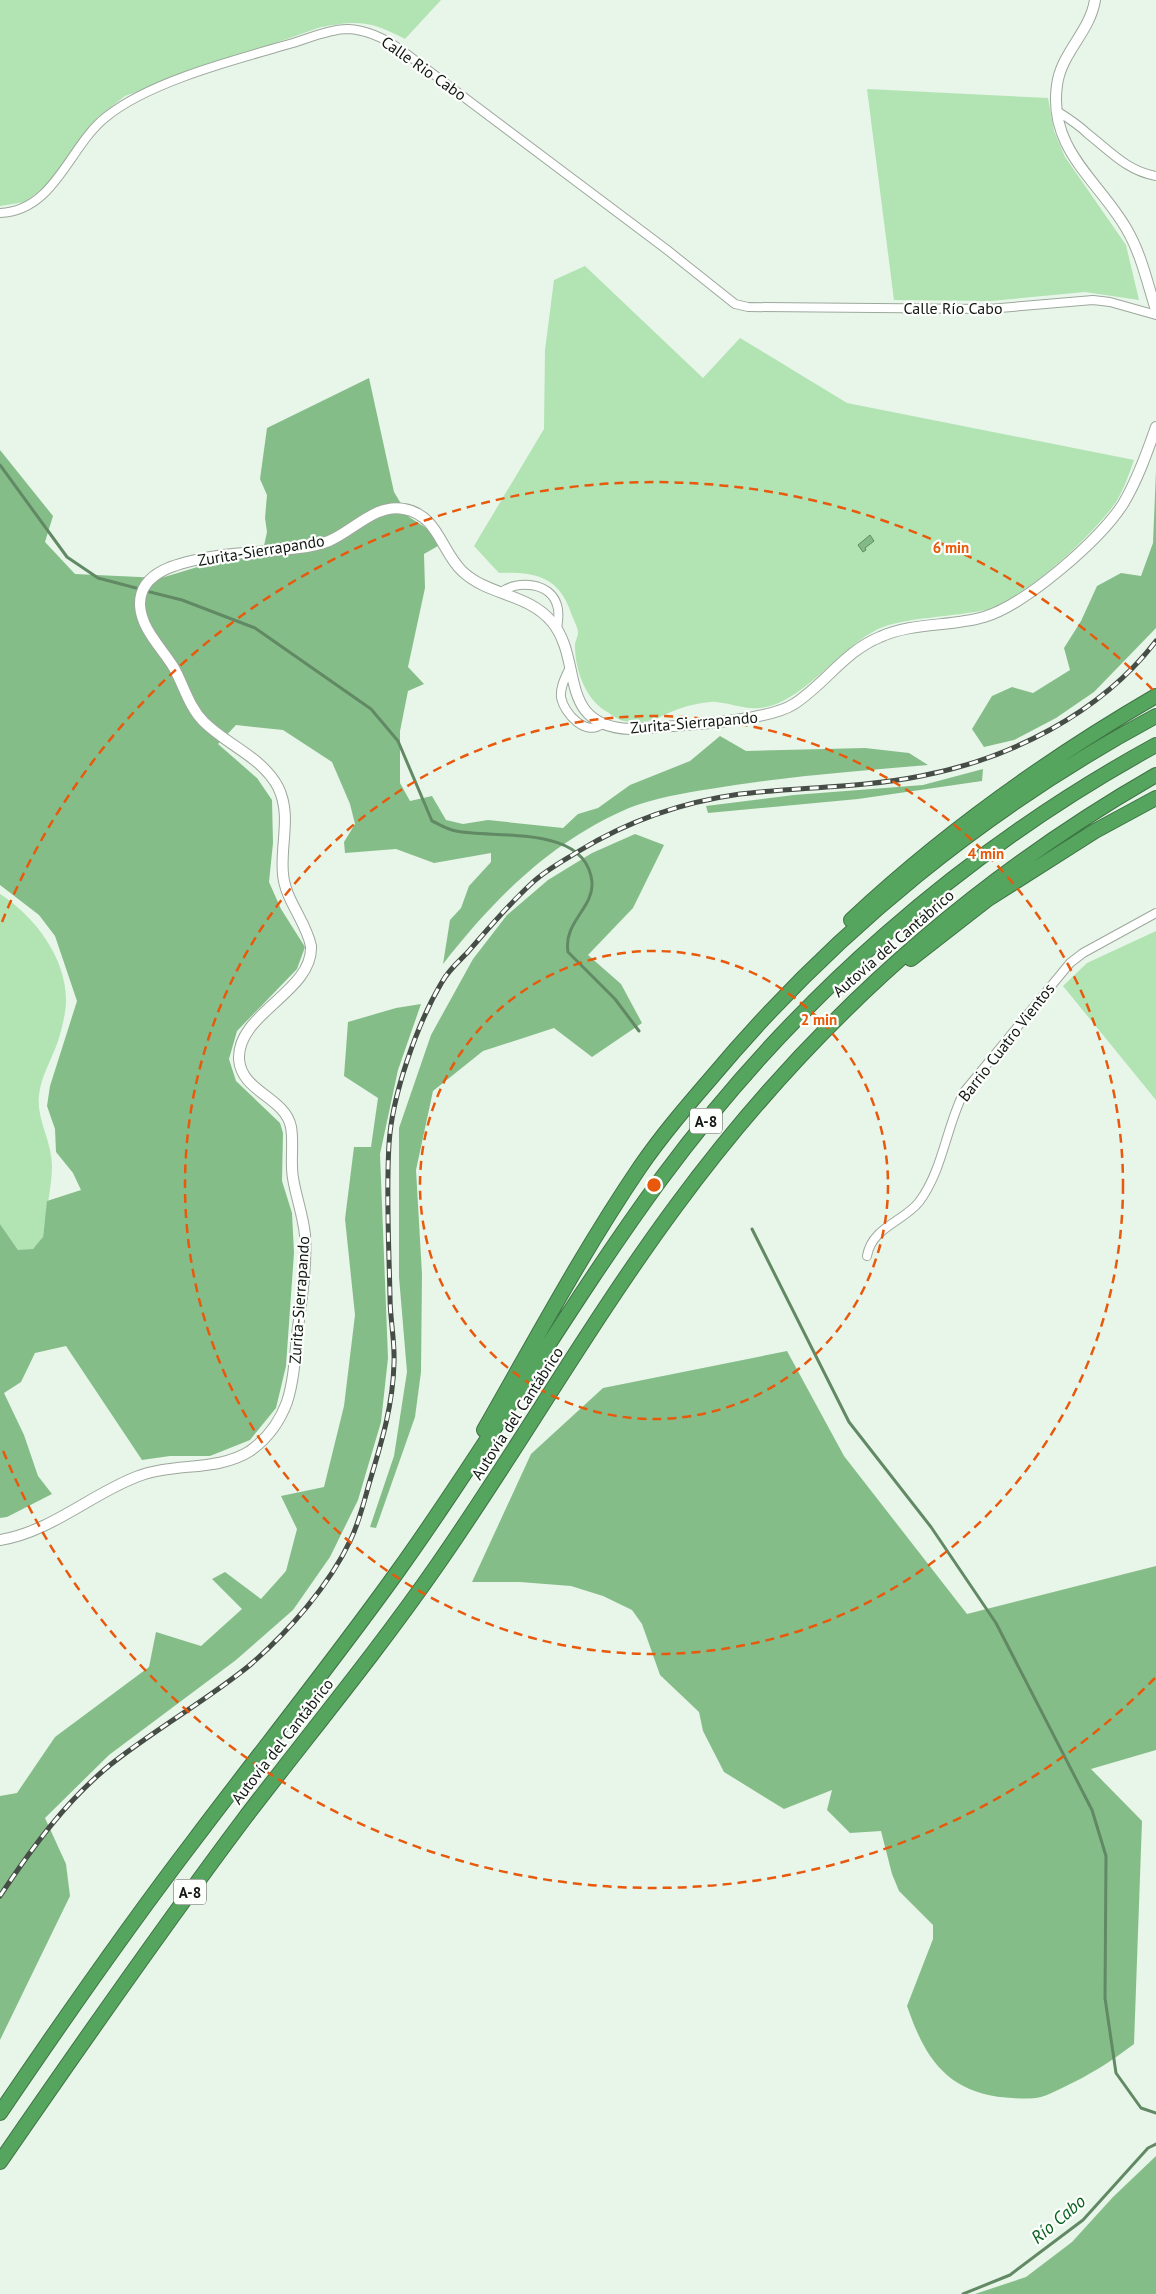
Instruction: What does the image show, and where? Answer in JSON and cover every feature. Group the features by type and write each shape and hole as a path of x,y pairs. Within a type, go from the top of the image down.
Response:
{"highway":[{"path":"372,1607 480,1436 574,1269 642,1165 729,1050 777,994 822,947 919,858 1035,770 1156,696"},
{"path":"679,1116 782,997 833,948 928,865 1045,782 1156,716"},
{"name":"Autovía del Cantábrico","path":"0,2113 131,1925 372,1607 444,1505 638,1212 703,1125 757,1061 863,954 947,883 1046,811 1156,745"},
{"name":"Autovía del Cantábrico","path":"0,2162 90,2031 169,1921 438,1565 629,1274 693,1183 746,1116 833,1020 927,934 1034,852 1088,816 1156,775"},
{"path":"746,1116 823,1038 865,999 973,911 1095,831 1156,798"}],"street":[{"path":"1095,0 1088,24 1062,66 1056,91 1057,111 1061,131 1070,153 1113,208 1135,245 1156,310"},
{"name":"Calle Rio Cabo","path":"0,213 9,213 34,204 51,186 104,118 129,100 156,88 243,57 346,29 378,35 400,49 666,249 735,304 748,307"},
{"path":"1057,111 1089,134 1122,163 1136,171 1156,176"},
{"name":"Calle Río Cabo","path":"748,307 988,309 1094,300 1110,302 1156,315"},
{"name":"Zurita-Sierrapando","path":"0,1540 35,1530 110,1489 146,1473 177,1466 220,1463 244,1454 264,1439 273,1428 286,1402 292,1380 305,1246 302,1218 293,1177 291,1130 284,1112 246,1077 240,1061 240,1049 250,1030 301,976 311,957 309,936 284,879 284,807 277,786 262,767 210,728 196,712 174,668 145,624 140,602 142,591 148,581 164,570 192,561 322,543 342,534 378,513 396,508 411,510 426,520 438,532 448,554 460,569 478,582 537,608 557,629 566,648 572,681 578,699 590,714 603,723 630,729 772,714 799,700 850,655 878,637 908,628 973,620 1010,607 1048,580 1114,516 1129,494 1156,427"},
{"path":"500,592 514,585 524,584 534,586 548,593 557,605 557,629"},
{"path":"570,667 561,694 566,710 579,723 588,728 596,728 603,723"},
{"name":"Barrio Cuatro Vientos","path":"867,1256 873,1239 889,1224 910,1212 919,1202 942,1157 954,1111 964,1092 1057,977 1083,953 1156,913"}],"shaded area":[{"path":"0,0 441,0 405,39 374,25 345,23 321,27 125,96 98,117 48,184 25,202 0,206"},
{"path":"867,89 1048,98 1054,131 1065,157 1126,245 1139,300 1085,292 991,301 894,300"},
{"path":"585,266 703,378 740,338 847,403 1134,460 1116,502 1092,531 1056,565 1018,594 1001,604 985,610 901,622 878,629 864,637 797,692 784,701 770,706 749,708 710,702 683,707 644,722 620,720 601,708 583,684 577,665 575,645 578,634 577,628 560,591 544,579 534,575 499,573 474,546 544,429 545,350 554,280"},
{"path":"369,378 394,492 409,517 431,531 438,546 424,554 425,588 408,667 424,684 408,691 400,731 400,783 410,801 432,796 446,820 463,824 488,820 563,828 578,814 598,808 630,785 690,761 720,736 746,751 865,748 909,753 928,765 764,781 669,796 629,808 574,837 526,874 483,917 443,964 450,920 461,908 469,886 491,862 491,853 434,863 396,849 345,853 344,842 355,824 350,804 332,762 283,730 236,725 218,744 257,778 272,800 273,843 269,882 281,909 305,947 297,969 237,1031 229,1059 236,1081 280,1123 283,1133 282,1181 292,1213 294,1253 286,1366 276,1408 250,1440 210,1456 170,1456 142,1460 66,1346 35,1353 21,1382 4,1393 24,1435 38,1476 52,1494 7,1517 0,1518 0,1224 18,1250 33,1249 43,1237 47,1201 81,1190 73,1173 56,1152 55,1129 47,1106 50,1086 77,1001 55,936 39,915 0,885 0,450 53,516 45,542 75,574 161,578 224,559 262,555 267,532 265,518 267,495 260,479 267,428"},
{"path":"1156,471 1156,628 1094,692 1056,718 1014,740 984,747 972,729 992,696 1012,687 1033,693 1070,670 1064,648 1081,621 1097,586 1121,573 1141,576 1153,543"},
{"path":"870,535 874,541 863,552 858,545"},
{"path":"983,769 982,781 858,799 708,813 706,806 794,795 923,785"},
{"path":"635,834 664,845 633,908 588,955 621,984 642,1023 592,1057 554,1028 483,1051 433,1091 416,1170 422,1274 421,1372 415,1417 376,1528 370,1527 394,1456 407,1372 399,1277 399,1128 431,1035 473,959 507,915 548,880 592,853"},
{"path":"0,894 25,914 46,939 54,953 65,984 65,1015 56,1048 44,1074 39,1095 40,1113 50,1148 51,1183 43,1237 36,1247 26,1250 18,1250 0,1224"},
{"path":"1156,931 1156,1100 1063,986 1087,963"},
{"path":"421,1004 398,1070 380,1154 388,1358 381,1422 358,1500 330,1557 293,1610 236,1660 109,1755 45,1818 66,1864 70,1896 0,2040 0,1796 17,1793 55,1737 149,1667 156,1632 201,1646 242,1609 212,1579 225,1572 261,1599 286,1571 297,1529 281,1496 324,1487 344,1406 355,1315 345,1219 354,1147 371,1147 378,1098 344,1076 348,1022 396,1008"},
{"path":"787,1351 844,1456 967,1614 1156,1566 1156,1750 1091,1769 1142,1821 1134,2044 1091,2073 1044,2096 1015,2098 980,2093 950,2078 929,2054 907,2006 933,1939 933,1925 899,1891 892,1874 881,1831 850,1833 827,1810 832,1790 784,1809 724,1772 703,1731 699,1712 660,1675 642,1624 632,1610 603,1596 571,1586 520,1582 472,1582 531,1454 603,1388"},
{"path":"1156,2156 1156,2294 975,2294 1026,2277 1072,2242 1113,2197"}],"waterway":[{"path":"0,465 67,557 98,578 140,589"},
{"path":"146,591 182,600 255,628 371,709 398,741 432,821 456,831 515,835 557,842 574,851 586,863 592,882 588,900 570,932 568,952 615,999 639,1031"},
{"path":"752,1229 849,1422 931,1527 996,1623 1092,1810 1106,1856 1105,1998 1116,2073 1141,2108 1156,2113"},
{"name":"Río Cabo","path":"963,2294 1010,2275 1083,2220 1148,2148 1156,2144"}],"railway":[{"path":"0,1896 24,1860 78,1794 127,1752 216,1691 265,1652 320,1591 342,1557 361,1512 382,1439 389,1410 393,1379 394,1355 390,1305 388,1182 391,1125 400,1082 415,1039 442,982 450,970 506,908 537,878 555,866 598,840 656,814 698,802 740,794 876,783 921,776 987,758 1019,745 1050,730 1108,690 1133,667 1156,641"}]}
